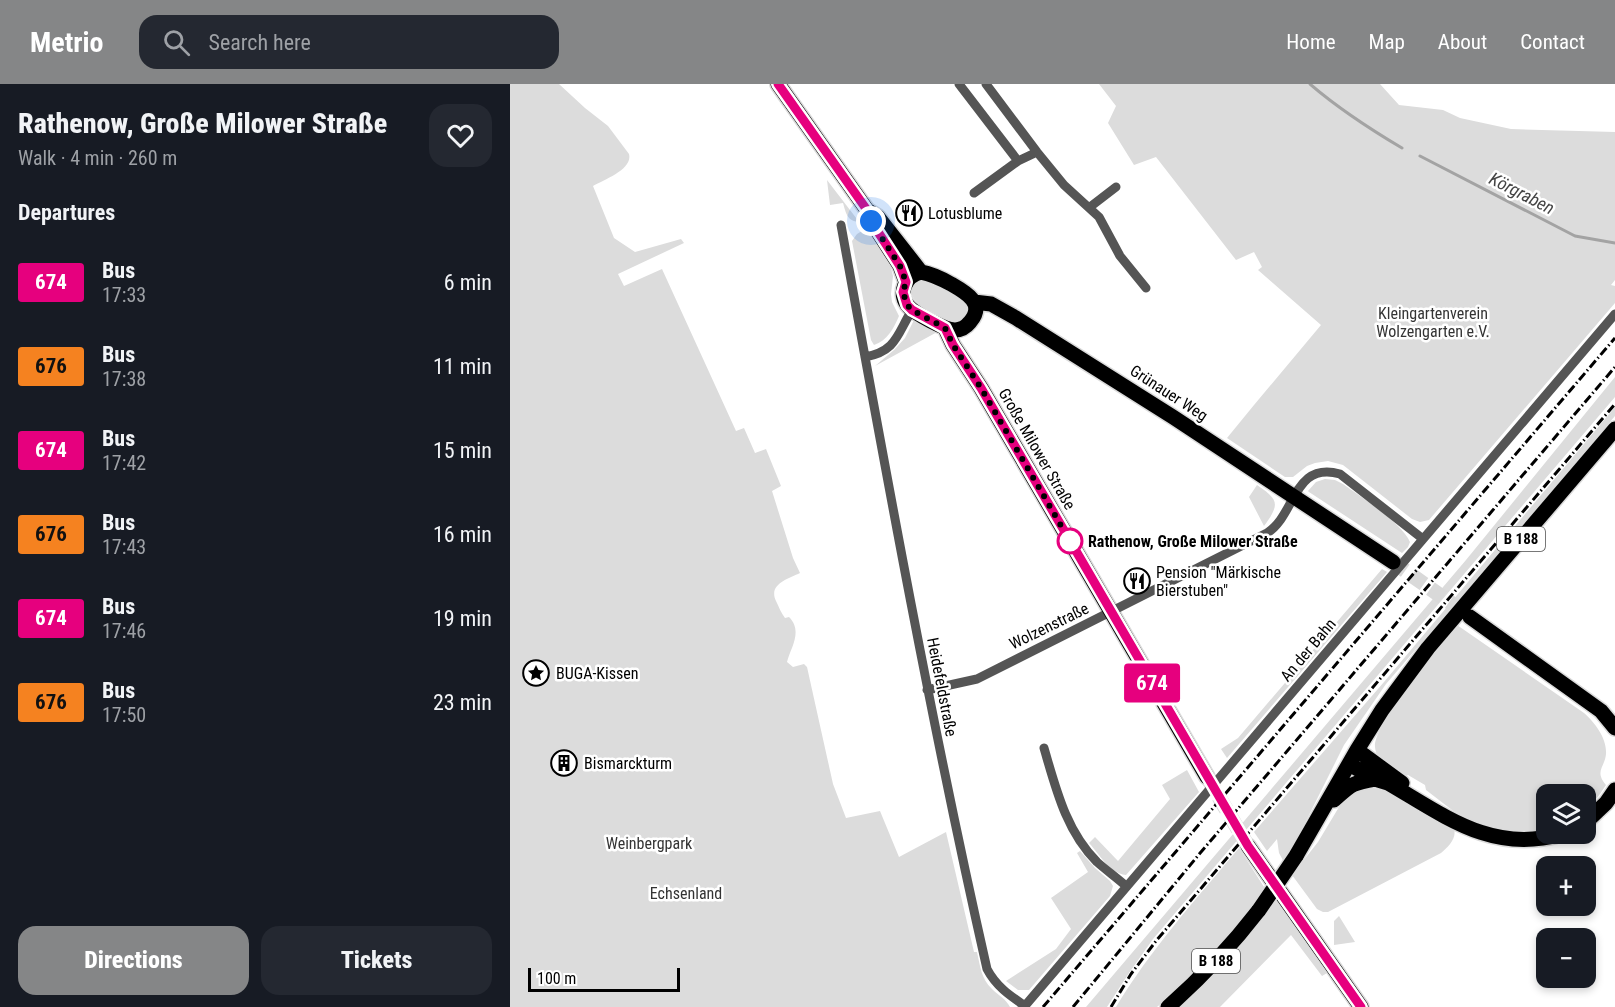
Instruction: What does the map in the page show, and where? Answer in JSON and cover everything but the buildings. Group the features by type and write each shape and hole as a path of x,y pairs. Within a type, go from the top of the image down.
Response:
{"main road":[{"path":"778,84 867,210 871,221 900,266 906,282"},
{"path":"867,210 878,217 921,272"},
{"path":"921,272 938,277 966,292 974,309 963,329 945,328 907,305 903,292 906,282 921,272"},
{"name":"Grünauer Weg","path":"974,309 991,304 1173,417 1393,562"},
{"name":"Große Milower Straße","path":"945,328 1207,777"},
{"name":"Große Milower Straße","path":"963,329 962,345 981,388"},
{"name":"B 188","path":"1168,1007 1235,941 1259,910 1296,856 1382,710 1428,648 1615,429"},
{"path":"1470,617 1595,706 1615,728"},
{"path":"1357,750 1437,806 1450,818"},
{"path":"1349,764 1484,834 1513,840 1536,839"},
{"path":"1325,808 1353,783 1375,779"},
{"path":"1596,812 1615,790"},
{"path":"1248,846 1361,1007"}],"street":[{"path":"959,84 1018,161"},
{"path":"986,84 1064,185 1098,217 1120,256 1146,288"},
{"path":"975,193 1018,161 1037,152"},
{"path":"1090,207 1116,187"},
{"name":"Heidefeldstraße","path":"841,225 927,690 987,969 992,979 1024,1006"},
{"path":"865,357 875,355 891,346 912,310"},
{"name":"An der Bahn","path":"1024,1006 1615,314"},
{"path":"1293,496 1302,484 1315,474 1326,471 1340,474 1423,539"},
{"name":"Wolzenstraße","path":"927,690 977,679 1273,530 1281,520 1293,496"},
{"path":"1044,748 1061,804 1077,837 1097,861 1126,886"}],"green space":[{"path":"510,84 559,84 608,126 629,154 627,164 623,169 593,186 614,238 635,252 681,239 684,243 618,274 624,286 662,269 736,431 744,428 755,453 766,449 781,486 772,491 800,573 780,583 774,595 785,618 789,617 793,622 796,633 787,662 793,667 804,664 807,667 833,784 846,818 880,811 899,857 946,832 974,952 977,952 985,981 1010,1007 510,1007"},
{"name":"Kleingartenverein Wolzengarten e.V.","path":"1099,84 1380,84 1399,105 1443,110 1460,118 1511,129 1615,132 1615,280 1611,285 1615,286 1615,303 1429,520 1420,522 1412,519 1343,465 1328,461 1315,463 1293,477 1285,477 1227,438 1321,325 1258,270 1262,267 1254,252 1236,260 1156,157 1134,165 1108,123 1116,106"},
{"path":"827,180 886,257 891,268 892,302 899,316 886,337 874,345 871,340 852,241 862,231 859,222 848,216 843,203 830,205"},
{"path":"921,280 945,289 963,301 967,308 964,318 951,322 918,304 911,292 914,284"},
{"path":"914,320 939,331 875,366 905,338"},
{"path":"1615,377 1615,397 1153,939 1107,1007 1086,1007 1466,560"},
{"path":"1615,407 1615,416 1386,684 1344,745 1284,862 1279,853 1277,839 1267,851 1254,832 1384,682"},
{"path":"1325,479 1343,484 1390,519 1406,535 1410,542 1408,547 1402,553 1308,491 1316,482"},
{"path":"1257,485 1270,495 1275,503 1273,512 1264,526 1249,497"},
{"path":"1382,569 1387,572 1227,758 1221,749 1238,738"},
{"path":"1457,625 1584,713 1596,726 1606,748 1600,772 1606,785 1596,799 1596,784 1536,784 1536,833 1496,831 1465,820 1426,790 1425,785 1408,775 1402,777 1385,764 1376,752 1377,736 1409,685"},
{"path":"1187,770 1199,792 1126,875 1115,871 1105,863 1089,843 1095,837 1118,861 1170,799 1162,785"},
{"path":"1374,788 1391,792 1454,829 1453,839 1441,853 1328,912 1323,912 1317,909 1292,875 1318,842 1342,802 1356,791"},
{"path":"1239,848 1266,890 1219,949 1157,1007 1116,1007 1159,945"},
{"path":"1080,851 1110,881 1113,886 1110,896 1029,990 1018,990 1006,981 1056,949 1071,929 1051,898 1088,872 1077,853"},
{"path":"1276,898 1327,973 1322,976 1291,935 1220,1007 1179,1007 1228,958"},
{"path":"1339,916 1355,942 1334,945 1334,921"}],"waterway":[{"name":"Körgraben","path":"1310,84 1332,102 1402,148"},
{"name":"Körgraben","path":"1420,156 1575,236 1615,243"}],"tunnel":[{"path":"1393,562 1469,616"},
{"path":"1207,777 1248,846"}],"railway":[{"path":"1043,1007 1615,338"},
{"path":"1073,1007 1201,852 1615,367"},
{"path":"1111,1007 1131,974 1156,941 1615,404"}],"bus line":[{"name":"674","path":"778,84 867,210 871,221 893,253 906,282 903,292 907,305 945,328 1248,846 1361,1007"}],"place":[{"name":"Lotusblume","path":"909,213"},
{"name":"Rathenow, Große Milower Straße","path":"1070,541"},
{"name":"Pension \"Märkische Bierstuben\"","path":"1137,581"},
{"name":"BUGA-Kissen","path":"536,673"},
{"name":"Bismarckturm","path":"564,763"}],"route":[{"path":"871,221 900,266 906,282 903,292 907,305 945,328 1070,541"}],"park label":[{"name":"Weinbergpark","path":"649,843"},
{"name":"Echsenland","path":"686,893"}]}
